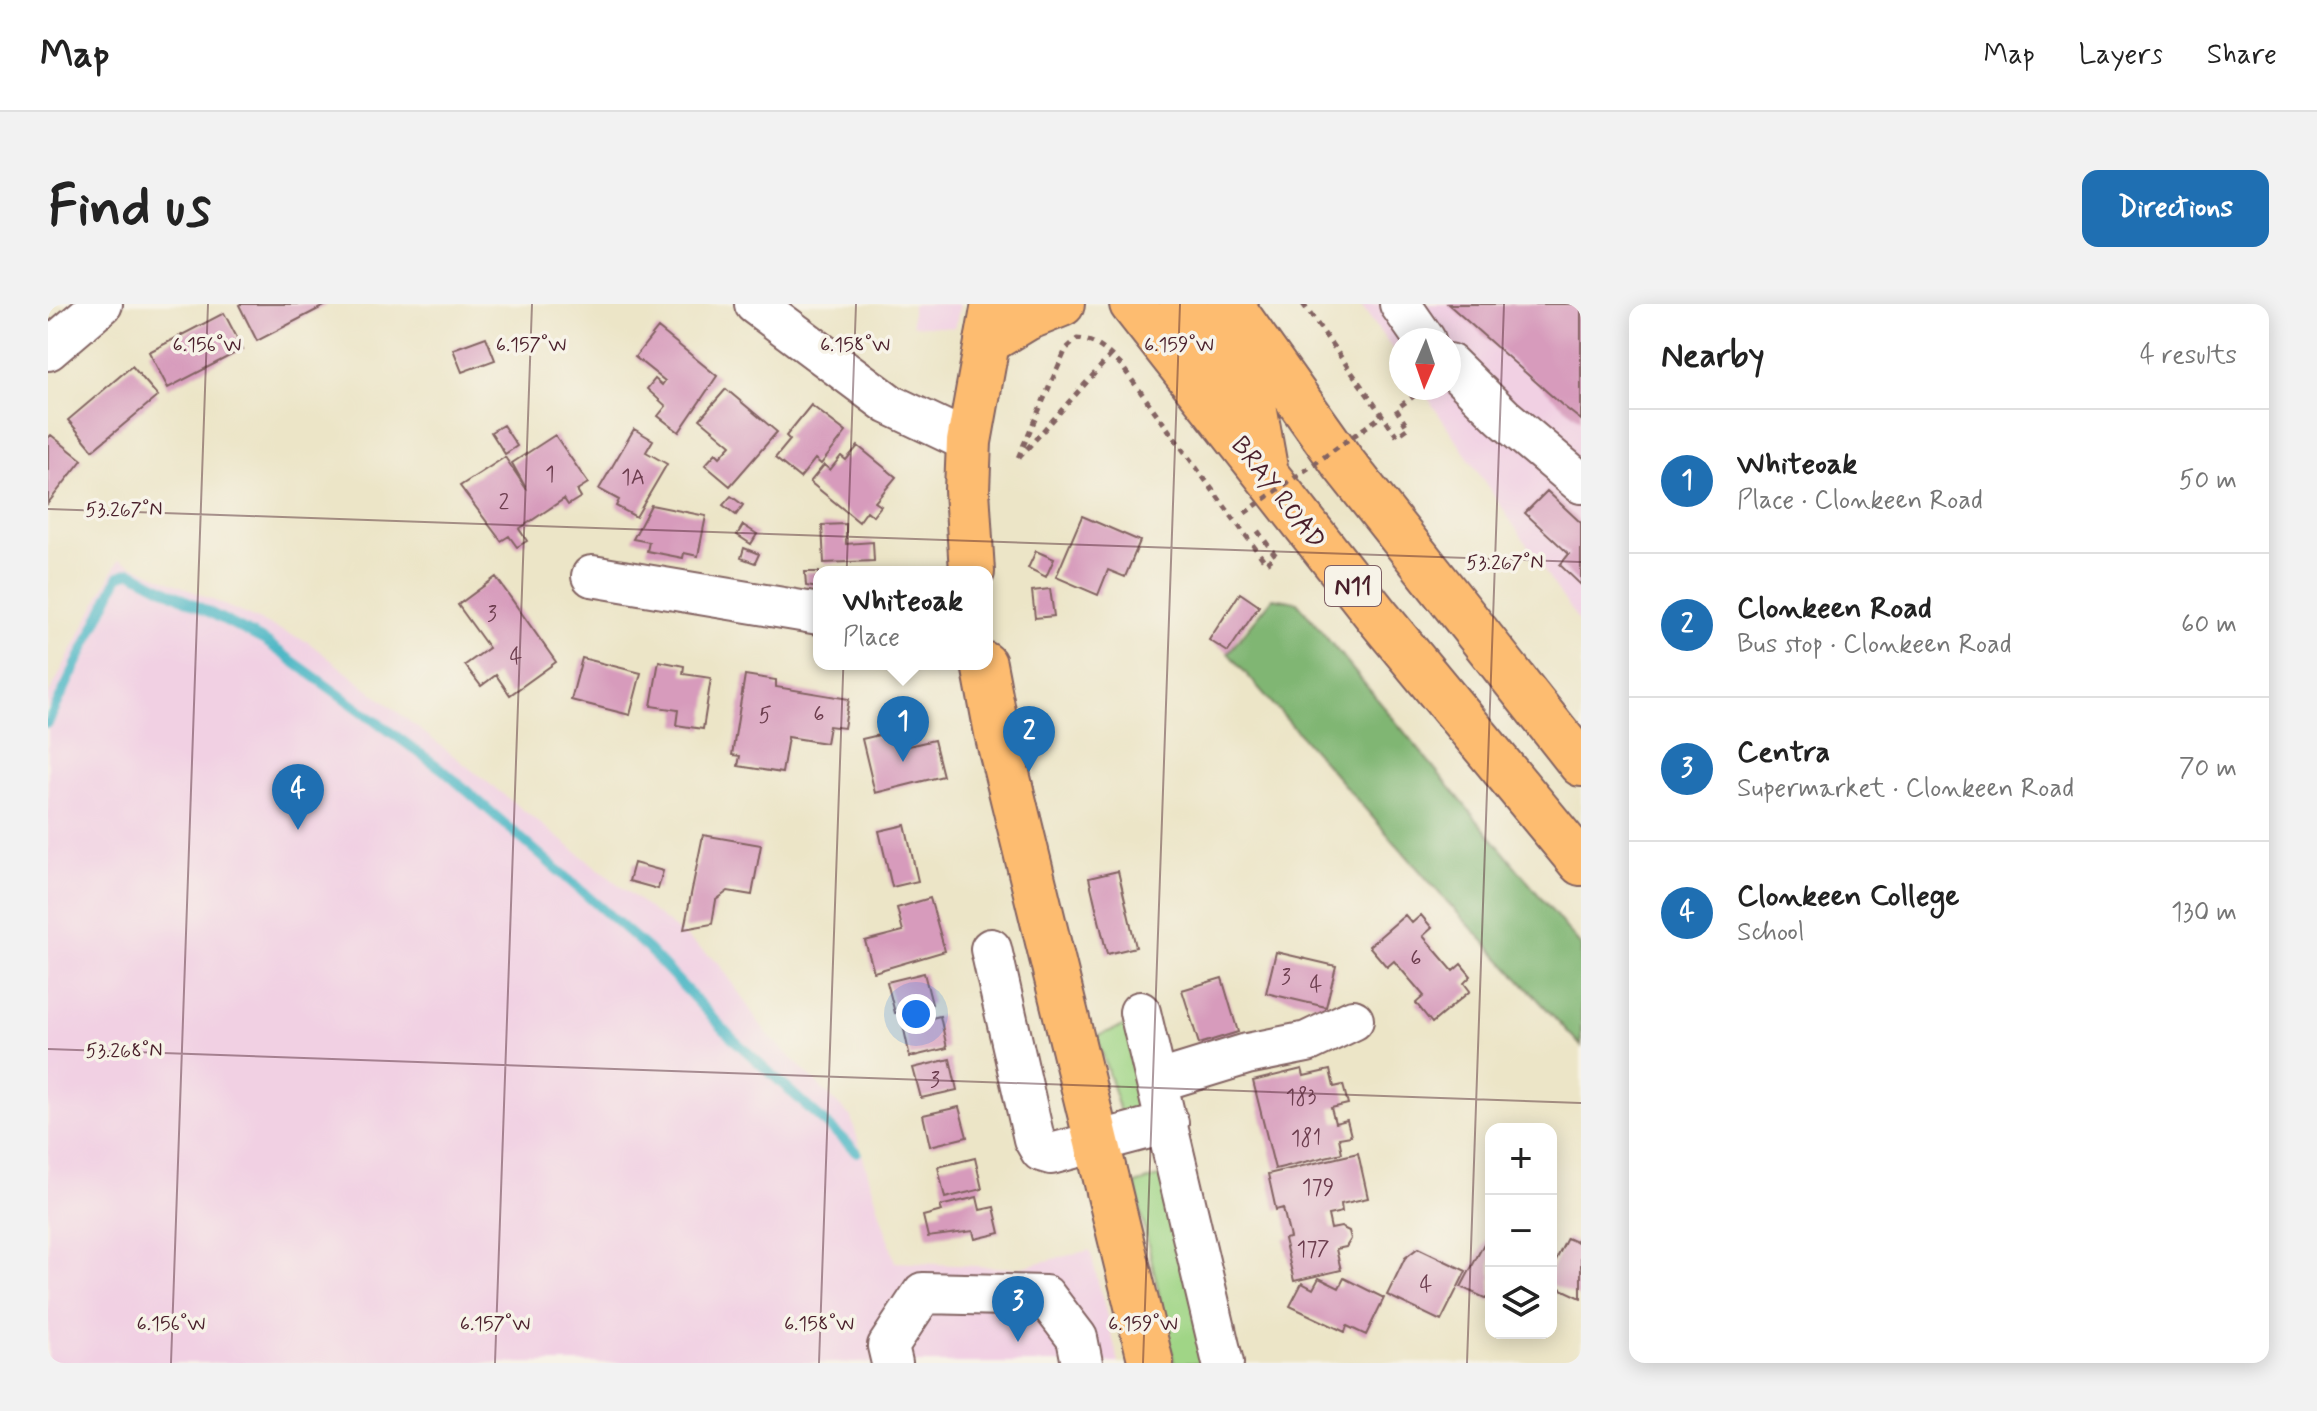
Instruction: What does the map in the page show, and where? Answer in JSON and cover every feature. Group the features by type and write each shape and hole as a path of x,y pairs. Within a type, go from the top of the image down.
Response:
{"main road":[{"path":"972,566 967,490 969,442 990,323 1027,318 1062,304"},
{"name":"N11","path":"1182,304 1254,406 1266,474"},
{"name":"N11","path":"1230,304 1343,463 1581,764"},
{"name":"BRAY ROAD","path":"1124,307 1266,474 1378,617 1581,863"},
{"path":"985,670 997,733 1151,1363"}],"street":[{"path":"48,350 102,304"},
{"path":"755,304 889,404 969,442"},
{"path":"1400,304 1417,328"},
{"path":"1461,376 1503,417 1581,483"},
{"path":"592,576 813,613"},
{"path":"991,949 1034,1139 1041,1151 1051,1154 1168,1123"},
{"path":"1140,1012 1159,1081 1223,1363"},
{"path":"1159,1081 1247,1054 1307,1042 1353,1020"},
{"path":"892,1363 888,1346 923,1293 1045,1296 1077,1338 1082,1363"}],"path":[{"path":"1303,304 1397,436 1408,428 1396,409 1408,400"},
{"path":"1111,355 1017,460 1066,349 1077,339 1087,339 1111,355 1266,563 1276,556 1245,513 1383,415"}],"shaded area":[{"path":"912,304 960,304 955,328 912,325"},
{"path":"1360,304 1581,304 1581,625 1429,400 1461,400 1461,328 1389,328 1389,344"},
{"path":"119,559 308,642 719,963 766,1033 851,1117 895,1262 1017,1268 1090,1250 1119,1363 48,1363 48,696"}],"green space":[{"path":"1273,598 1297,602 1581,946 1581,1046 1441,895 1228,653"},
{"path":"1133,1022 1160,1121 1125,1128 1097,1036"},
{"path":"1176,1172 1223,1363 1174,1363 1135,1184"}],"building":[{"path":"241,304 328,304 257,341 239,305"},
{"path":"1448,304 1581,304 1581,420 1562,405"},
{"path":"224,313 243,349 168,388 149,352"},
{"path":"658,328 717,376 679,432 658,416 666,406 647,389 655,379 662,385 665,381 635,357"},
{"path":"486,337 495,360 462,372 453,349"},
{"path":"132,366 158,396 93,450 68,420"},
{"path":"726,389 777,432 730,486 705,465 716,453 720,457 731,445 700,419"},
{"path":"811,405 846,432 821,464 815,459 800,478 775,458 790,440 786,436"},
{"path":"503,425 517,446 505,454 491,432"},
{"path":"634,429 653,440 646,452 667,464 636,517 616,506 619,500 599,489"},
{"path":"51,435 82,460 48,503 48,438"},
{"path":"555,435 588,483 577,490 581,497 568,505 564,499 519,529 527,541 517,547 509,536 501,541 460,486 505,457 527,490 512,463"},
{"path":"858,446 896,477 875,502 881,506 873,516 867,511 859,522 810,482 824,465 830,470 841,456 846,460"},
{"path":"1547,491 1581,523 1581,585 1560,565 1569,554 1525,513"},
{"path":"731,496 743,505 736,515 723,505"},
{"path":"651,505 706,516 698,556 684,553 683,558 647,551 649,542 633,539"},
{"path":"1082,516 1140,541 1125,577 1108,570 1098,595 1056,577"},
{"path":"846,524 846,544 873,542 874,561 824,563 822,525"},
{"path":"743,525 757,534 751,544 737,535"},
{"path":"744,548 759,554 755,563 741,558"},
{"path":"1036,551 1054,559 1046,577 1028,568"},
{"path":"805,572 813,572 813,587 806,586"},
{"path":"496,577 556,662 510,695 496,675 481,686 465,665 489,648 458,605"},
{"path":"1050,589 1054,616 1035,618 1032,591"},
{"path":"1240,593 1259,606 1228,652 1209,640"},
{"path":"582,658 641,673 630,715 571,700"},
{"path":"659,661 684,666 683,674 711,678 703,729 676,725 678,710 651,706"},
{"path":"745,675 776,680 776,687 849,699 844,728 829,726 826,743 788,737 782,773 738,766 740,756 732,755"},
{"path":"896,731 900,748 934,740 943,776 875,793 862,739"},
{"path":"905,825 918,881 892,887 879,831"},
{"path":"703,835 761,845 752,895 728,891 716,900 712,924 684,929"},
{"path":"634,863 663,871 658,889 629,881"},
{"path":"1118,871 1136,947 1107,954 1089,878"},
{"path":"930,898 945,951 874,972 865,941 903,931 897,908"},
{"path":"1405,915 1412,923 1421,915 1432,928 1423,936 1453,971 1461,964 1471,976 1464,983 1470,991 1432,1023 1416,1003 1424,996 1394,961 1387,967 1369,946"},
{"path":"1276,952 1336,966 1326,1007 1266,993"},
{"path":"924,973 932,1004 895,1013 887,982"},
{"path":"1222,978 1238,1032 1199,1044 1182,990"},
{"path":"940,1016 947,1048 910,1057 903,1025"},
{"path":"950,1059 957,1090 921,1098 913,1068"},
{"path":"1302,1069 1304,1076 1330,1070 1334,1087 1343,1085 1348,1104 1331,1108 1335,1123 1347,1120 1351,1136 1339,1138 1342,1153 1275,1169 1253,1081"},
{"path":"959,1107 967,1137 930,1146 923,1115"},
{"path":"1358,1153 1368,1198 1341,1204 1342,1212 1328,1215 1331,1229 1341,1227 1349,1231 1351,1239 1346,1247 1336,1249 1341,1270 1294,1281 1284,1239 1290,1238 1283,1208 1276,1210 1268,1174"},
{"path":"975,1158 982,1189 945,1198 938,1167"},
{"path":"977,1197 980,1210 994,1207 1000,1233 975,1239 973,1231 928,1237 923,1216 942,1211 940,1206"},
{"path":"1581,1232 1581,1298 1557,1287 1557,1258 1567,1238 1576,1242"},
{"path":"1485,1242 1485,1298 1461,1287"},
{"path":"1418,1248 1466,1271 1441,1321 1387,1295 1405,1258"},
{"path":"1319,1278 1339,1288 1344,1278 1384,1298 1366,1335 1347,1326 1345,1332 1290,1306 1302,1283 1313,1289"}],"waterway":[{"path":"48,723 119,576 131,572 265,641 443,770 648,949 732,1038 857,1152"}],"place":[{"name":"Whiteoak","path":"903,762"},
{"name":"Clonkeen Road","path":"1029,772"},
{"name":"Clonkeen College","path":"298,830"},
{"name":"Centra","path":"1018,1342"}]}
